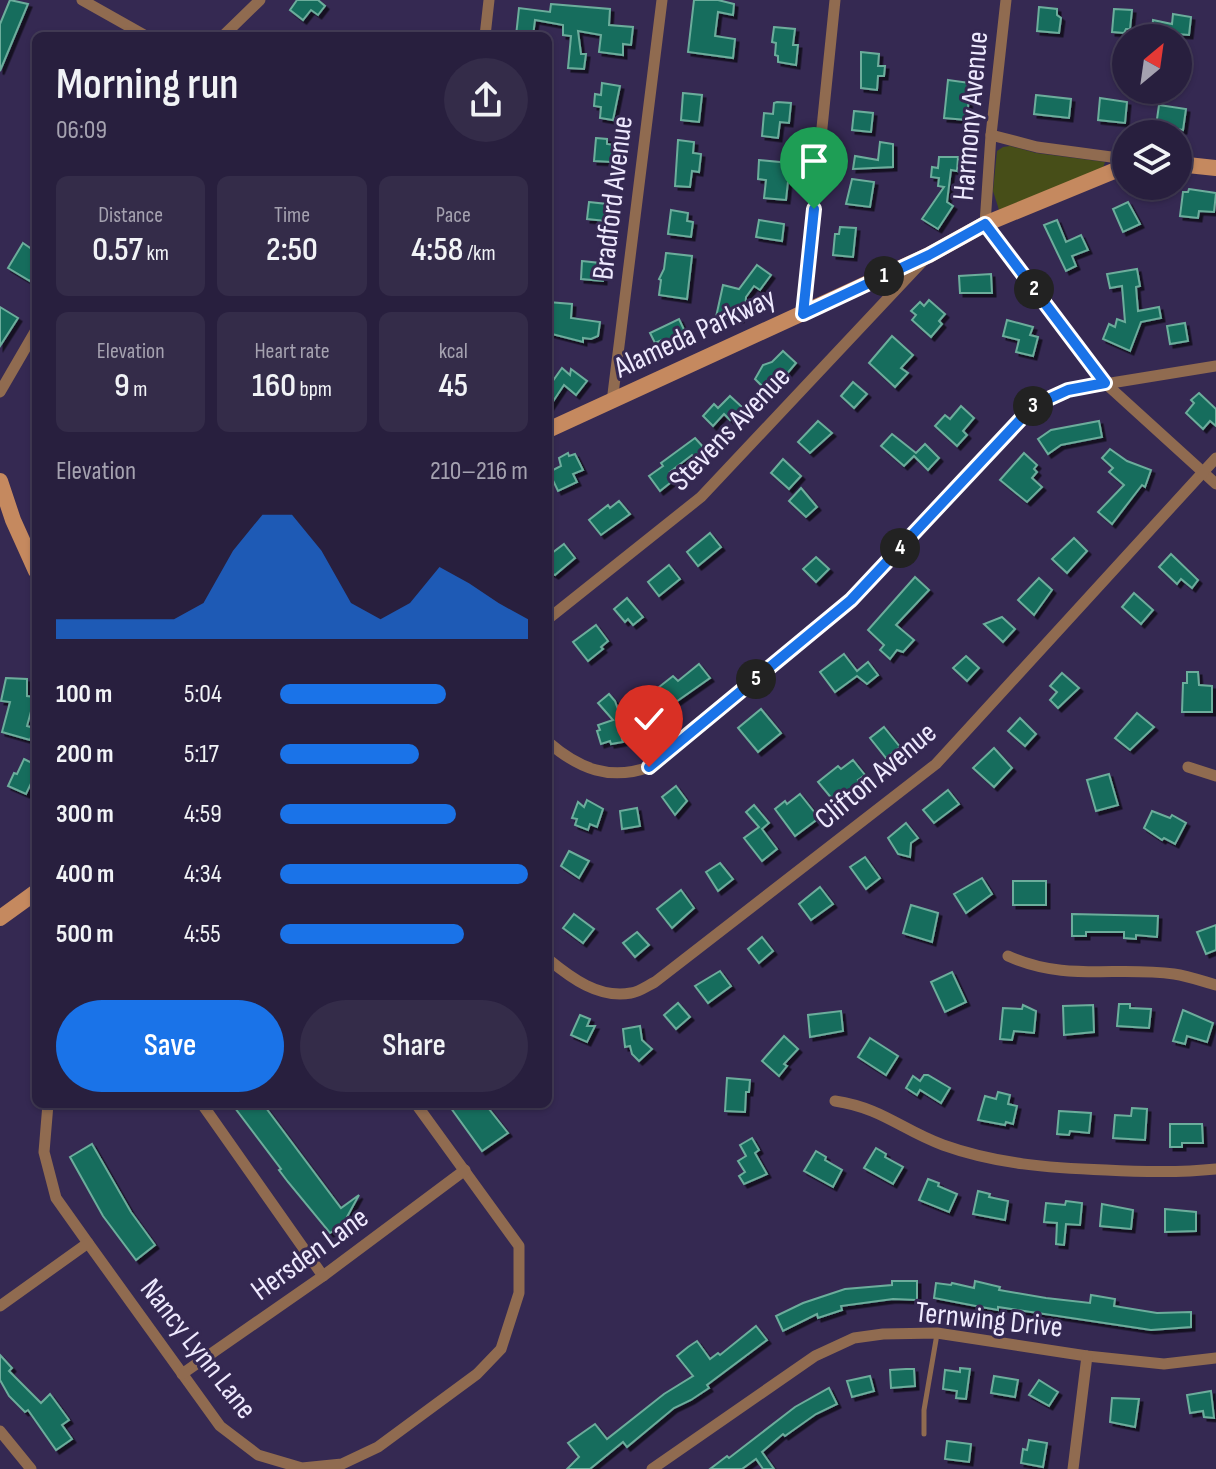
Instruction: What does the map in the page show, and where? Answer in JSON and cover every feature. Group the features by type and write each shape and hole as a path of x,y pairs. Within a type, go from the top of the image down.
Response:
{"street":[{"path":"82,0 139,32"},
{"path":"227,32 260,0"},
{"path":"485,32 489,0"},
{"name":"Bradford Avenue","path":"612,402 662,0"},
{"path":"803,314 835,0"},
{"name":"Harmony Avenue","path":"1006,0 985,224 1105,383 1216,484"},
{"path":"991,135 1037,147 1112,157"},
{"path":"1192,165 1216,168"},
{"name":"Alameda Parkway","path":"552,428 929,255 985,224 1112,172"},
{"name":"Stevens Avenue","path":"552,616 701,497 929,255"},
{"path":"0,392 32,337"},
{"path":"552,745 585,766 606,774 630,774 649,767 851,600 1033,406 1068,390 1216,366"},
{"name":"Clifton Avenue","path":"552,962 589,987 612,993 632,993 655,982 936,764 1216,458"},
{"path":"0,481 32,562"},
{"path":"1188,767 1216,776"},
{"path":"0,918 32,895"},
{"path":"1008,956 1033,967 1059,971 1173,974 1216,985"},
{"path":"835,1101 860,1105 940,1144 993,1161 1044,1168 1180,1173 1216,1169"},
{"name":"Nancy Lynn Lane","path":"48,1108 44,1152 56,1198 220,1426 258,1455 302,1468 342,1464 378,1447 477,1374 501,1349 519,1293 519,1246 419,1108"},
{"path":"205,1108 323,1276"},
{"name":"Hersden Lane","path":"182,1374 323,1276 465,1170"},
{"path":"0,1306 88,1243"},
{"name":"Ternwing Drive","path":"652,1469 815,1356 854,1338 937,1333 1087,1356 1164,1364 1216,1358"},
{"path":"1073,1469 1087,1356"},
{"path":"0,1431 31,1469"}],"lane":[{"path":"924,1434 924,1410 937,1333"}],"green space":[{"path":"1010,146 1036,153 1105,162 1103,168 999,210 993,191 997,151"}],"building":[{"path":"10,0 28,4 0,71 0,24"},
{"path":"297,0 318,0 325,6 318,15 311,10 303,20 290,10"},
{"path":"694,0 734,4 733,15 718,12 715,36 735,39 733,58 688,52"},
{"path":"551,4 610,9 609,25 633,27 631,45 623,44 623,55 599,52 601,35 578,31 581,54 586,54 584,69 568,68 571,36 563,35 563,25 535,20 534,32 516,32 519,8 550,12"},
{"path":"1039,7 1057,9 1057,15 1061,18 1059,33 1037,31"},
{"path":"1114,9 1132,10 1131,24 1113,24"},
{"path":"1173,14 1191,17 1190,24 1172,24"},
{"path":"774,27 795,29 793,45 798,45 796,65 778,62 776,43 772,42"},
{"path":"861,52 879,54 878,66 885,66 884,76 878,76 877,90 861,88"},
{"path":"948,80 970,83 967,120 944,118"},
{"path":"602,83 620,86 613,120 600,118 601,107 594,106 595,94 601,95"},
{"path":"683,93 702,95 699,122 681,120"},
{"path":"1036,95 1071,99 1069,118 1034,114"},
{"path":"1100,98 1112,100 1112,104 1127,104 1125,120 1098,120"},
{"path":"774,103 791,103 789,123 780,122 778,138 762,136 764,113 773,114"},
{"path":"1159,105 1186,109 1184,120 1157,120"},
{"path":"854,111 873,113 871,132 852,130"},
{"path":"596,138 607,139 607,144 614,145 612,162 594,161"},
{"path":"678,140 694,142 693,153 701,154 699,172 692,171 690,187 675,186"},
{"path":"880,142 893,144 893,167 853,169 855,156 878,160"},
{"path":"939,157 958,157 957,171 951,170 947,202 953,206 938,229 922,219 944,187 938,186 939,178 931,177 932,167 938,168"},
{"path":"759,160 790,163 786,200 764,198 766,180 758,179"},
{"path":"852,179 874,182 870,207 846,204"},
{"path":"1192,189 1216,193 1214,212 1199,211 1198,218 1180,216 1182,200 1192,200"},
{"path":"589,202 607,204 606,221 587,219"},
{"path":"1128,202 1140,224 1123,232 1113,209"},
{"path":"671,210 688,213 687,221 693,222 691,237 668,234"},
{"path":"759,220 784,224 782,241 756,237"},
{"path":"1057,220 1066,242 1081,235 1088,250 1072,256 1076,266 1066,271 1044,225"},
{"path":"840,227 856,228 853,257 833,255 835,234 839,234"},
{"path":"23,243 32,249 30,281 8,268"},
{"path":"666,253 692,256 687,299 659,295 659,279"},
{"path":"582,261 600,263 599,269 604,269 603,281 581,279"},
{"path":"757,265 771,275 760,290 754,286 746,297 745,311 741,311 740,319 716,317 723,285 739,289"},
{"path":"1137,269 1140,286 1136,287 1138,311 1159,307 1161,318 1141,322 1130,351 1103,339 1109,324 1115,327 1117,319 1125,322 1122,286 1110,288 1107,274"},
{"path":"991,274 992,293 960,293 959,276"},
{"path":"929,300 945,314 939,321 942,324 931,337 912,320 916,315 911,311 920,302 924,306"},
{"path":"552,302 572,304 571,318 600,322 598,336 583,338 583,342 552,334"},
{"path":"0,307 18,318 0,346"},
{"path":"679,319 687,336 665,346 662,340 655,343 650,333"},
{"path":"1007,320 1033,327 1030,335 1038,337 1033,356 1016,352 1019,340 1003,336"},
{"path":"1185,323 1188,341 1170,344 1167,326"},
{"path":"892,336 913,355 901,368 908,373 895,387 869,363"},
{"path":"783,351 796,363 770,394 755,379 763,365 772,362"},
{"path":"562,368 570,375 571,369 587,381 576,395 564,385 552,403 552,382"},
{"path":"853,382 867,394 854,408 841,396"},
{"path":"1199,393 1216,409 1216,426 1210,421 1203,429 1186,413 1194,403 1191,400"},
{"path":"730,396 742,407 730,420 724,414 713,426 703,416 714,404 718,408"},
{"path":"961,406 974,418 963,431 967,435 957,446 935,426 945,415 950,419"},
{"path":"818,421 832,433 810,453 798,442"},
{"path":"1099,421 1102,437 1061,445 1048,454 1038,439 1051,430"},
{"path":"892,434 916,453 925,444 939,458 928,470 914,456 904,466 881,446"},
{"path":"695,438 705,449 670,472 675,479 660,491 649,476"},
{"path":"1110,449 1127,461 1151,470 1145,487 1142,485 1112,524 1098,512 1124,485 1109,472 1113,468 1102,458"},
{"path":"568,453 569,456 575,454 583,470 573,474 577,482 558,491 552,470 561,466 559,458"},
{"path":"1024,453 1037,465 1034,469 1037,472 1032,478 1042,487 1027,502 1000,480"},
{"path":"783,459 801,476 789,489 771,473"},
{"path":"801,488 817,507 806,517 789,501"},
{"path":"619,501 630,514 601,535 589,520 608,505 610,508"},
{"path":"710,533 721,547 698,566 687,552"},
{"path":"1074,538 1087,551 1067,573 1052,559"},
{"path":"564,544 575,558 555,575 552,573 552,553"},
{"path":"1171,554 1198,580 1192,588 1181,579 1177,584 1159,567"},
{"path":"816,557 829,569 816,582 803,569"},
{"path":"669,565 680,579 659,596 648,582"},
{"path":"915,577 929,590 896,625 914,640 903,652 897,650 890,659 880,650 884,645 868,630"},
{"path":"1039,578 1052,590 1034,615 1018,600"},
{"path":"1134,593 1153,610 1141,624 1122,607"},
{"path":"627,598 643,617 633,625 628,619 625,622 614,609"},
{"path":"1002,617 1015,629 1003,642 984,624"},
{"path":"596,625 608,641 588,661 573,642"},
{"path":"844,654 857,671 868,662 878,675 867,684 857,676 835,692 820,672"},
{"path":"966,656 979,668 967,681 953,668"},
{"path":"699,664 710,678 676,702 662,719 660,717 655,721 652,717 645,723 637,713 653,700 649,695 673,676 678,681"},
{"path":"1187,672 1198,672 1199,685 1212,686 1212,712 1182,712 1183,683 1187,683"},
{"path":"1062,673 1079,688 1058,708 1050,700 1057,692 1050,686"},
{"path":"6,678 27,679 27,696 32,697 27,726 32,727 30,740 2,732 10,702 1,701"},
{"path":"609,694 615,701 628,737 622,739 623,742 601,744 598,725 613,720 598,703"},
{"path":"761,709 781,733 758,752 738,728"},
{"path":"1137,713 1154,727 1130,750 1115,738"},
{"path":"1020,718 1036,734 1025,746 1008,731"},
{"path":"884,727 900,747 886,758 870,738"},
{"path":"994,748 1012,768 994,787 973,768"},
{"path":"24,759 32,763 32,781 26,794 8,786 14,773 17,774"},
{"path":"853,760 865,775 847,794 844,791 833,800 818,782 838,766 841,769"},
{"path":"1109,774 1118,805 1096,811 1087,780"},
{"path":"676,786 687,801 675,815 662,797"},
{"path":"948,790 959,804 934,823 923,810"},
{"path":"800,794 819,818 795,836 775,809"},
{"path":"587,800 603,809 597,827 590,824 588,830 575,825 577,819 572,818 578,802 584,807"},
{"path":"754,805 769,823 762,829 777,849 762,861 744,838 759,827 746,812"},
{"path":"637,808 640,826 622,829 620,811"},
{"path":"1152,811 1170,818 1172,815 1186,823 1175,844 1164,838 1162,840 1144,828"},
{"path":"906,823 918,838 911,843 910,857 898,854 888,838"},
{"path":"569,851 589,861 579,878 561,866"},
{"path":"865,857 880,878 866,889 850,867"},
{"path":"720,863 733,879 718,891 706,872"},
{"path":"982,878 992,894 966,913 954,894"},
{"path":"1013,881 1046,881 1046,905 1013,905"},
{"path":"820,887 833,904 811,920 799,904"},
{"path":"681,890 694,908 672,928 657,909"},
{"path":"911,905 938,913 932,942 903,933"},
{"path":"574,914 594,929 583,943 563,928"},
{"path":"1072,914 1158,916 1157,937 1136,935 1136,939 1124,938 1124,932 1086,932 1086,936 1072,936"},
{"path":"1216,925 1216,950 1206,954 1197,932"},
{"path":"637,932 649,945 635,957 623,943"},
{"path":"762,937 773,951 759,963 748,949"},
{"path":"720,971 731,986 708,1003 695,986"},
{"path":"952,972 966,1002 945,1012 931,982"},
{"path":"678,1003 690,1017 676,1029 664,1015"},
{"path":"1119,1004 1151,1009 1149,1028 1117,1026"},
{"path":"1023,1005 1036,1011 1034,1033 1014,1031 1012,1040 1000,1039 1003,1008 1022,1009"},
{"path":"1093,1005 1094,1032 1064,1035 1063,1006"},
{"path":"1183,1010 1213,1023 1207,1042 1187,1036 1185,1044 1173,1041"},
{"path":"841,1011 843,1031 810,1037 808,1015"},
{"path":"580,1015 590,1019 587,1026 595,1026 587,1042 571,1035"},
{"path":"640,1026 642,1040 652,1049 639,1061 632,1054 630,1046 625,1047 623,1029"},
{"path":"784,1036 798,1049 784,1064 787,1066 779,1076 762,1061"},
{"path":"870,1038 898,1056 886,1075 858,1057"},
{"path":"924,1075 950,1088 941,1103 920,1090 917,1095 906,1088 913,1076 920,1081"},
{"path":"727,1078 750,1080 745,1112 725,1111"},
{"path":"998,1092 1010,1095 1008,1104 1017,1106 1013,1124 978,1120 985,1096 996,1099"},
{"path":"235,1108 266,1108 341,1208 359,1195 347,1217 350,1219 330,1233"},
{"path":"451,1108 488,1108 508,1133 482,1151"},
{"path":"1132,1108 1147,1109 1145,1140 1113,1138 1115,1115 1131,1116"},
{"path":"1059,1111 1091,1113 1089,1133 1070,1131 1069,1135 1057,1134"},
{"path":"1170,1124 1202,1124 1203,1143 1182,1143 1182,1147 1170,1147"},
{"path":"752,1138 759,1150 755,1153 767,1174 744,1184 739,1176 745,1172 738,1161 746,1156 740,1145"},
{"path":"92,1144 131,1212 155,1245 136,1260 103,1216 70,1157"},
{"path":"876,1148 903,1167 893,1184 864,1168"},
{"path":"816,1151 842,1170 833,1187 804,1171"},
{"path":"928,1179 957,1194 949,1212 919,1200"},
{"path":"978,1191 1008,1201 1005,1220 973,1214"},
{"path":"1066,1201 1082,1203 1080,1225 1066,1224 1064,1245 1056,1244 1057,1223 1044,1222 1046,1203 1065,1205"},
{"path":"1102,1204 1133,1210 1131,1229 1100,1226"},
{"path":"1165,1209 1196,1212 1196,1231 1165,1232"},
{"path":"892,1281 917,1281 917,1300 893,1299 841,1306 842,1310 818,1318 817,1314 783,1331 776,1316 845,1289 892,1285"},
{"path":"975,1281 1000,1287 999,1290 1046,1298 1090,1303 1091,1295 1115,1299 1114,1306 1157,1313 1191,1312 1191,1327 1151,1330 998,1307 998,1310 934,1298 936,1283 974,1288"},
{"path":"756,1326 767,1340 707,1385 709,1388 674,1408 627,1447 623,1442 590,1469 567,1469 579,1457 568,1443 595,1424 607,1439 664,1394 693,1376 677,1356 688,1347 697,1341 710,1359 718,1353 720,1355"},
{"path":"0,1355 12,1368 9,1371 41,1403 50,1394 69,1420 62,1425 72,1439 56,1450 28,1410 25,1412 9,1396 0,1380"},
{"path":"960,1368 970,1369 966,1399 956,1398 957,1391 943,1389 945,1370 960,1372"},
{"path":"914,1369 915,1386 891,1388 890,1370"},
{"path":"870,1376 874,1391 852,1397 847,1381"},
{"path":"994,1376 1018,1380 1015,1397 991,1393"},
{"path":"1039,1380 1058,1392 1049,1406 1029,1395"},
{"path":"829,1388 837,1404 816,1414 785,1436 783,1434 762,1452 774,1469 763,1469 756,1459 742,1469 710,1469 795,1407"},
{"path":"1211,1391 1214,1418 1204,1417 1203,1411 1190,1413 1187,1395"},
{"path":"1112,1398 1139,1399 1135,1427 1110,1422"},
{"path":"1029,1440 1047,1443 1043,1467 1021,1463 1023,1449 1027,1450"},
{"path":"947,1441 971,1444 969,1462 945,1459"}],"route":[{"path":"649,767 851,600 1033,406 1068,390 1105,383 985,224 929,255 803,314 814,209"}]}
